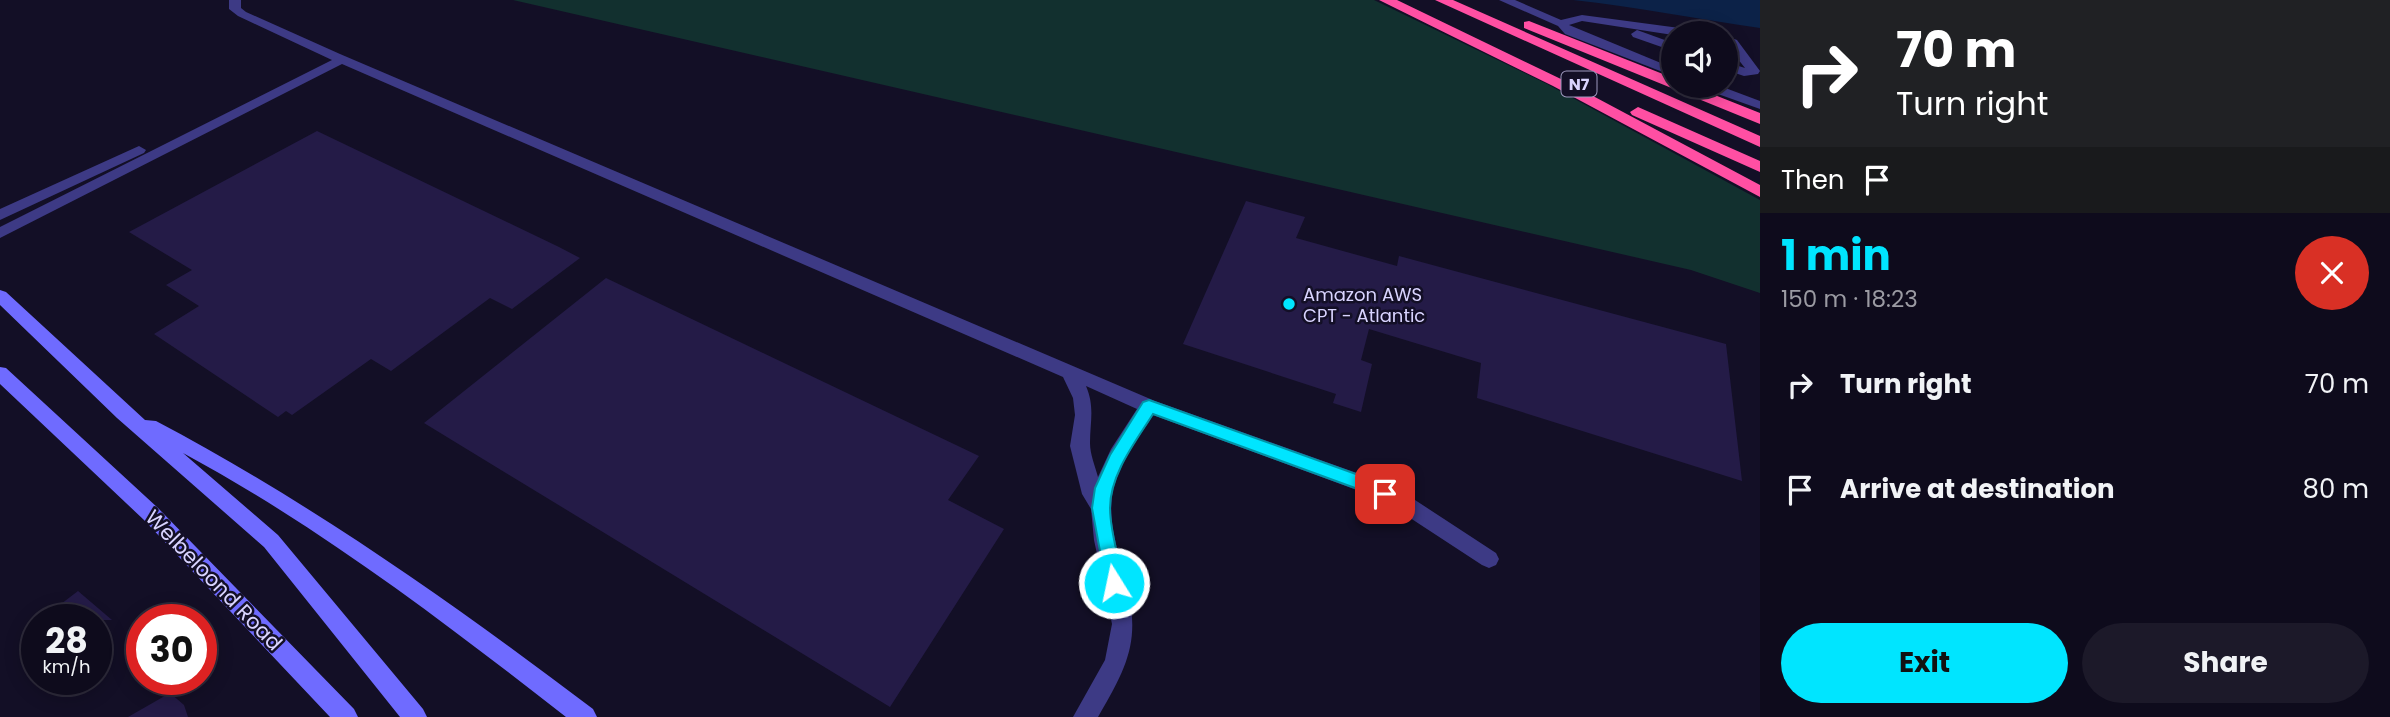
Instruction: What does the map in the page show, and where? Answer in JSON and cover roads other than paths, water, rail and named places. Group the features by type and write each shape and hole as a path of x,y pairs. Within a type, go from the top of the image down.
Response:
{"highway":[{"path":"1385,0 1558,83 1760,192"},
{"name":"N7","path":"1398,0 1760,167"},
{"name":"N7","path":"1443,0 1760,142"},
{"path":"1469,0 1661,78"},
{"path":"1708,98 1760,120"}],"main road":[{"path":"0,296 102,389 124,413 271,541 415,717"},
{"name":"Welbeloond Road","path":"0,373 151,514 345,716"},
{"path":"124,413 250,481 315,523 479,635 585,717"}],"street":[{"path":"235,0 235,9 242,14 339,58 1149,406 1361,483 1408,506 1489,559"},
{"path":"1505,0 1562,24 1569,31 1661,67"},
{"path":"1562,24 1576,18 1661,29"},
{"path":"1601,20 1661,42"},
{"path":"1738,50 1754,71 1738,70"},
{"path":"0,215 339,58"},
{"path":"0,233 339,58"},
{"path":"1738,97 1760,106"},
{"path":"1070,372 1077,384 1083,406 1080,446 1091,494 1101,508 1120,609 1122,639 1113,666 1085,717"},
{"path":"1101,508 1111,471 1149,406"}],"water":[{"path":"1573,0 1760,0 1760,28 1738,25 1738,21 1715,21"}],"place":[{"name":"Amazon AWS CPT - Atlantic","path":"1289,304"}]}
